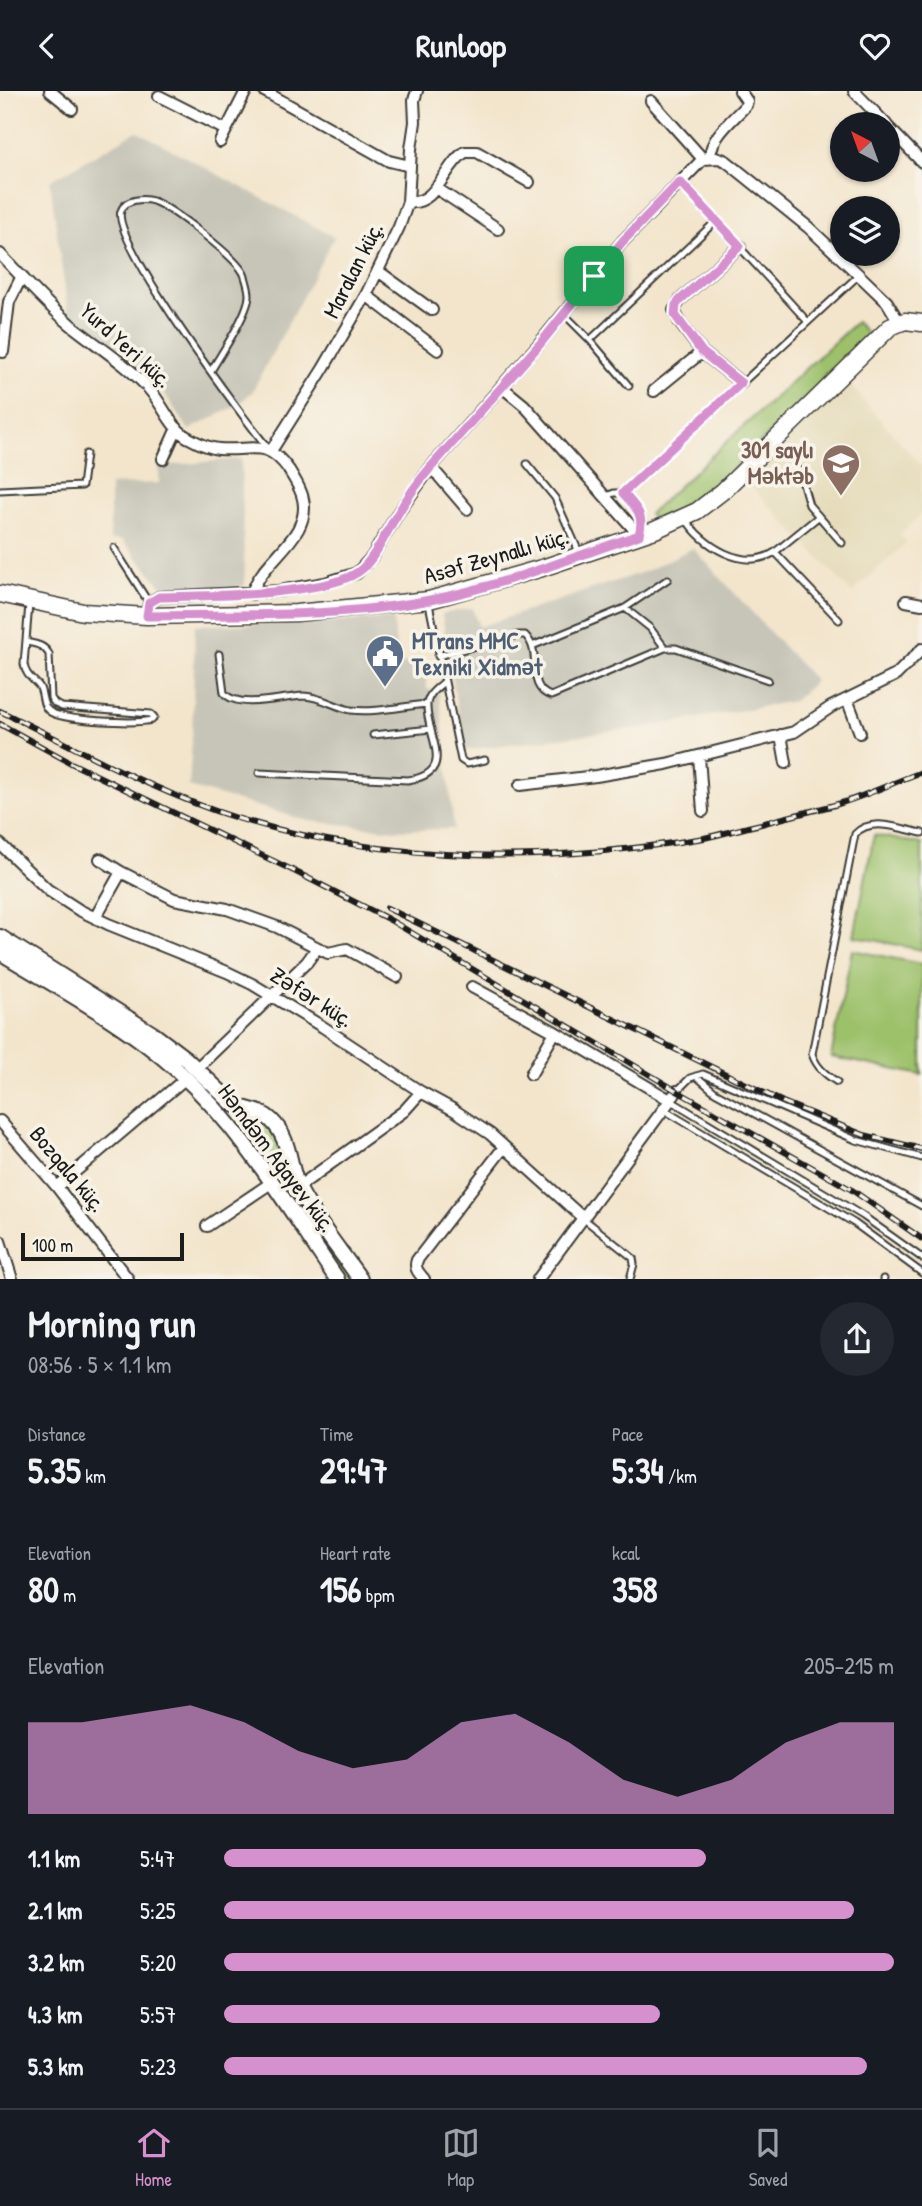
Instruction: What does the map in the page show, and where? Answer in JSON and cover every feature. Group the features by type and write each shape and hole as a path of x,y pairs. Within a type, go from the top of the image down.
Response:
{"main road":[{"path":"899,322 922,321"},
{"name":"Asəf Zeynallı küç.","path":"0,594 83,612 148,609 296,613 429,600 469,590 685,518 723,491 879,336 899,322"}],"street":[{"path":"50,91 72,109"},
{"path":"220,142 246,91"},
{"path":"264,91 389,161 410,166"},
{"name":"Maralan küç.","path":"271,451 366,295 400,227 408,202 415,122 414,100 417,91"},
{"path":"148,609 159,597 279,591 325,583 357,573 372,557 415,487 431,467 564,314 622,242 706,158 714,141 746,105 747,101 740,91"},
{"path":"854,91 874,112"},
{"path":"159,96 226,130"},
{"path":"651,101 706,158 719,158 734,166 808,227 887,302 899,322"},
{"path":"900,139 922,162"},
{"path":"408,202 417,203 436,188 459,155 471,151 529,182"},
{"path":"436,188 498,229"},
{"path":"740,246 676,305 675,315 702,352 741,383"},
{"name":"Yurd Yeri küç.","path":"0,254 69,324 149,389 185,436 208,447 226,449 252,446 271,451"},
{"path":"378,271 432,310"},
{"path":"3,352 9,302 22,276"},
{"path":"366,295 438,351"},
{"path":"654,391 702,352"},
{"path":"502,387 524,405 639,535"},
{"path":"163,459 177,428"},
{"path":"251,594 258,578 287,545 304,510 298,486 287,468 271,451"},
{"path":"431,467 467,509"},
{"path":"906,601 922,604"},
{"path":"520,785 666,764 802,728 847,699 896,675 922,649"},
{"path":"847,699 860,733"},
{"path":"781,735 786,763"},
{"path":"699,756 703,811"},
{"name":"Zəfər küç.","path":"0,844 48,890 94,918 227,972 271,996 476,1124 583,1218"},
{"path":"100,859 121,873 174,899 227,909 276,927 328,953 347,949 397,977"},
{"path":"94,918 121,873"},
{"path":"0,937 137,1024 191,1073 232,1103 265,1115 279,1129 288,1148 298,1187 360,1279"},
{"path":"57,1187 191,1073 307,962 317,947"},
{"name":"Həmdəm Ağayev küç.","path":"0,952 87,1005 170,1063 191,1073 337,1279"},
{"path":"472,987 555,1032 667,1105"},
{"path":"531,1074 555,1032"},
{"path":"538,1279 677,1091"},
{"path":"298,1187 404,1111 421,1092"},
{"name":"Bozqala küç.","path":"0,1121 57,1187 128,1279"},
{"path":"424,1279 417,1270 417,1259 504,1147"},
{"path":"207,1226 271,1183"},
{"path":"0,1241 12,1279"}],"lane":[{"path":"680,182 808,321"},
{"path":"211,371 243,314 249,296 243,273 211,239 171,211 152,201 137,199 127,204 121,212 120,220 138,261 211,371 271,451"},
{"path":"590,340 717,220"},
{"path":"606,496 623,493 859,275"},
{"path":"564,314 629,386"},
{"path":"0,489 78,487 84,482 86,454"},
{"path":"527,464 555,498 580,555"},
{"path":"799,470 809,505 842,543"},
{"path":"623,493 640,515 642,526 639,535"},
{"path":"685,518 692,530 706,543 746,559 758,559 775,552 817,517"},
{"path":"114,548 148,609"},
{"path":"775,552 839,620"},
{"path":"532,646 625,608 668,579"},
{"path":"429,600 438,656 461,760 467,764 485,760"},
{"path":"26,642 39,644 49,654 51,698 55,703 62,707 152,714 152,720 68,719 52,713 44,705 40,688 24,670 26,642 29,601"},
{"path":"625,608 657,636 665,648"},
{"path":"438,656 525,635 532,646 536,684 540,690 551,696 665,648 676,648 768,680"},
{"path":"219,654 224,693 232,699 257,702 305,696 351,710 427,704"},
{"path":"259,773 408,781 428,776 433,771 436,757 427,704 433,692 444,682"},
{"path":"373,735 431,729"},
{"path":"837,1082 822,1072 815,1064 812,1054 855,834 861,827 873,824 922,833"},
{"path":"677,1091 690,1078 703,1074 856,1140 922,1158"},
{"path":"696,1076 715,1092 922,1206"},
{"path":"667,1105 863,1216 922,1258"},
{"path":"667,1105 855,1223 922,1273"},
{"path":"583,1218 633,1258 634,1264 629,1279"}],"shaded area":[{"path":"137,131 334,237 252,392 236,406 189,430 158,384 68,313 50,181"},
{"name":"301 saylı Məktəb","path":"847,382 922,467 922,513 900,534 907,542 852,593 746,481"},
{"path":"241,459 245,586 166,591 122,540 110,540 110,485 159,483 159,466"},
{"path":"693,548 815,681 794,701 646,727 464,750 442,614 472,608 479,627 646,571"},
{"path":"393,618 398,664 424,661 427,689 439,692 454,829 395,830 309,821 189,787 195,625 301,624"}],"green space":[{"path":"856,322 869,335 724,479 691,504 654,523 649,514"},
{"path":"874,835 922,844 922,950 854,936"},
{"path":"852,950 922,964 922,1075 831,1057"},
{"path":"259,1117 269,1123 353,1278 343,1278 243,1132"}],"railway":[{"path":"0,711 147,783 237,818 352,844 469,855 588,852 704,838 838,804 922,772"},
{"path":"0,724 73,764 390,920 677,1091 852,1190 922,1239"},
{"path":"387,908 783,1102 864,1135 922,1149"}],"place":[{"name":"301 saylı Məktəb","path":"841,497"},
{"name":"MTrans MMC Texniki Xidmət","path":"385,688"}],"route":[{"path":"680,182 740,246 680,300 674,310 680,323 702,352 741,383 623,493 642,519 639,535 542,568 429,600 333,611 147,616 149,603 159,597 279,591 349,577 365,567 415,487 540,344 594,276 622,242 680,182"}]}
